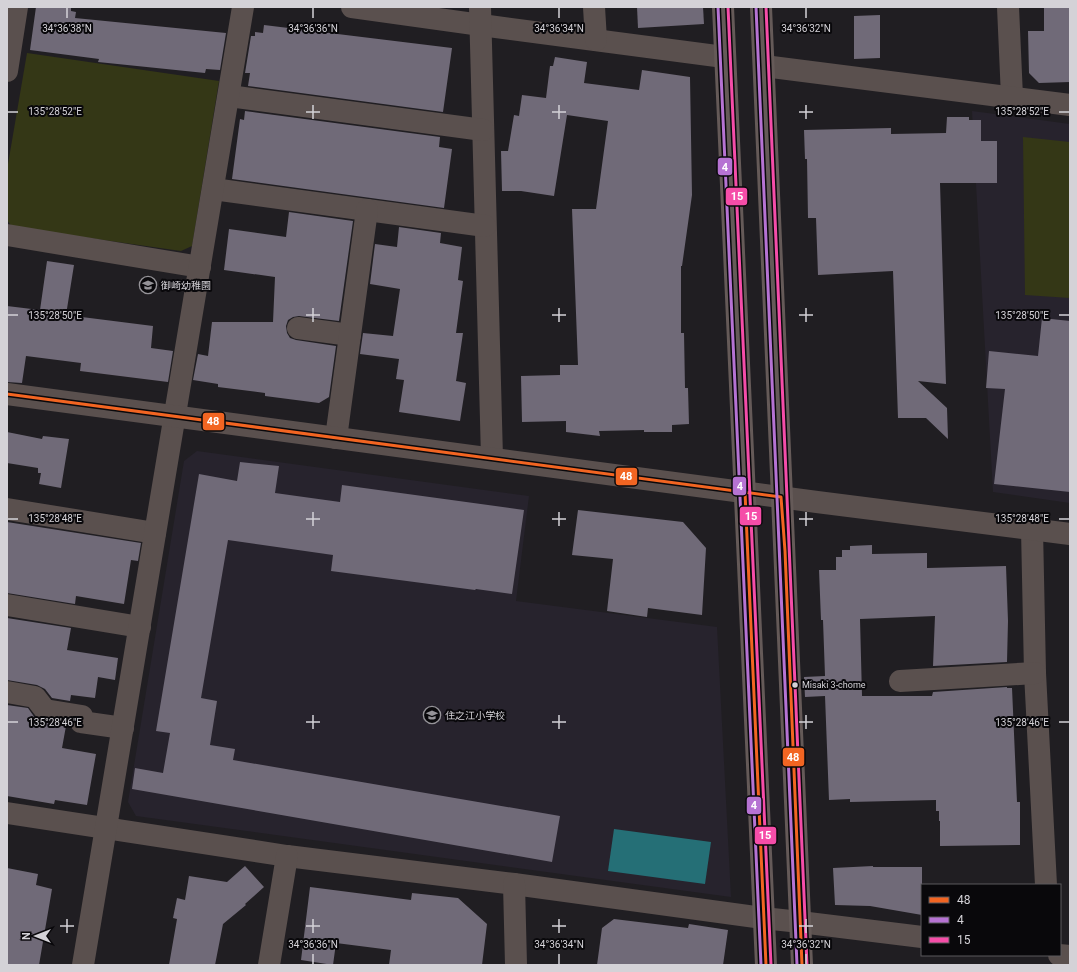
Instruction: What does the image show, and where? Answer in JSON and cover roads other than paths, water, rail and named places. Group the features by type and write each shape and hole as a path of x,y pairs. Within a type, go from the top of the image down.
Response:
{"main road":[{"path":"723,7 724,57 766,965"},
{"path":"761,7 802,965"}],"street":[{"path":"7,71 17,7"},
{"path":"83,965 243,7"},
{"path":"352,7 480,16 596,40 724,57"},
{"path":"594,7 596,40"},
{"path":"1008,7 1012,97"},
{"path":"480,16 492,458"},
{"path":"764,66 1070,105"},
{"path":"229,96 482,130"},
{"path":"213,189 485,226"},
{"path":"336,438 367,210"},
{"path":"7,235 200,267"},
{"path":"298,328 350,335"},
{"path":"7,394 1070,534"},
{"path":"7,509 156,534"},
{"path":"1032,530 1035,673 1046,884"},
{"path":"7,605 140,627"},
{"path":"900,681 1035,673"},
{"path":"7,692 35,696 45,710 82,716 81,722 123,728"},
{"path":"7,813 287,856 921,937"},
{"path":"269,965 287,856"},
{"path":"514,884 516,965"}],"water":[{"path":"614,829 711,842 705,884 608,871"}],"place":[{"name":"御崎幼稚園","path":"148,285"},
{"name":"Misaki 3-chome","path":"795,685"},
{"name":"住之江小学校","path":"432,715"}]}
